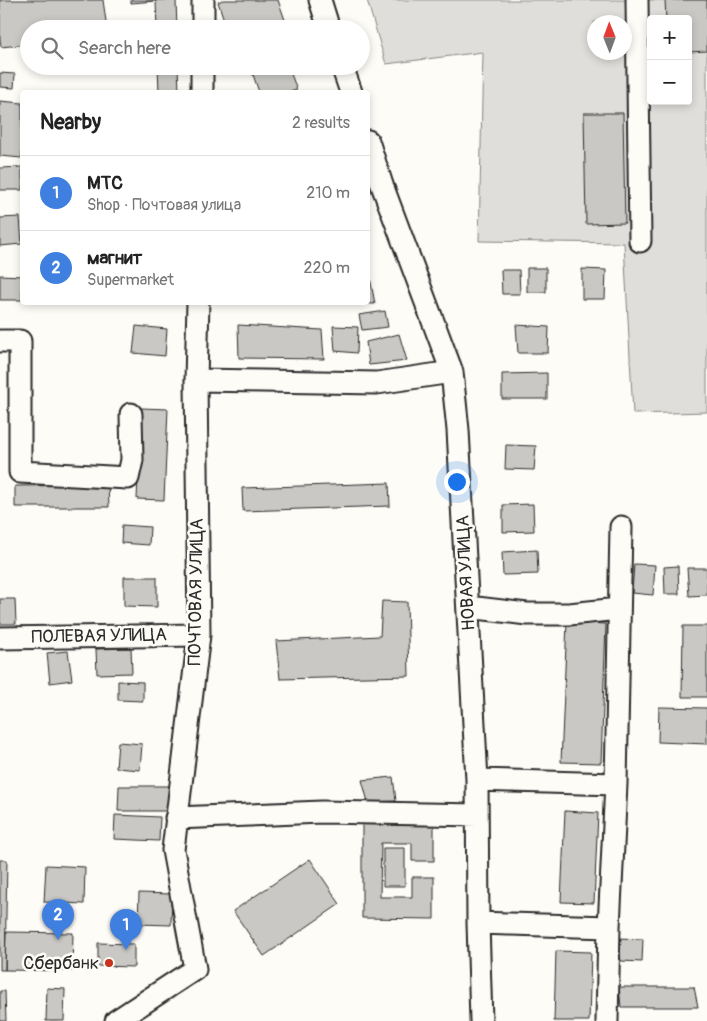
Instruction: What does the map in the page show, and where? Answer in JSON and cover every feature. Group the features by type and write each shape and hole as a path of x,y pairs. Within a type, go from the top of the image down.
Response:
{"street":[{"path":"203,20 204,0"},
{"path":"320,0 326,20"},
{"path":"638,0 640,241"},
{"path":"202,75 202,90"},
{"path":"345,75 350,90"},
{"name":"НОВАЯ УЛИЦА","path":"370,147 382,185 452,372 458,430 477,780 478,923 482,1021"},
{"name":"ПОЧТОВАЯ УЛИЦА","path":"116,1021 195,969 172,850 198,635 196,380 198,305"},
{"path":"0,341 20,341 20,472 128,478 132,460 131,414"},
{"path":"196,380 377,383 452,372"},
{"path":"607,1021 609,927 616,784 621,527"},
{"path":"468,607 536,614 569,614 619,609"},
{"name":"ПОЛЕВАЯ УЛИЦА","path":"0,638 198,635"},
{"path":"477,780 616,784"},
{"path":"176,818 322,812 477,815"},
{"path":"478,923 609,927"}],"shaded area":[{"path":"367,0 707,0 707,412 633,414 624,243 479,241 483,52 386,64"}],"building":[{"path":"0,0 103,0 106,20 20,20 20,45 1,47"},
{"path":"131,0 176,0 177,20 157,20 156,1 131,3"},
{"path":"223,0 278,0 285,20 224,20 218,2"},
{"path":"665,0 707,0 707,51 692,52 692,15 666,15"},
{"path":"0,73 15,74 14,88 0,87"},
{"path":"158,75 178,75 179,90 159,90"},
{"path":"253,75 291,75 297,90 258,90"},
{"path":"0,101 20,103 20,158 0,156"},
{"path":"584,113 623,113 625,223 586,224"},
{"path":"20,167 20,190 0,190 0,168"},
{"path":"20,217 20,244 0,246 0,218"},
{"path":"527,268 546,268 546,292 527,292"},
{"path":"582,269 606,270 605,299 582,299"},
{"path":"501,270 519,270 520,294 502,294"},
{"path":"0,275 20,276 20,300 0,300"},
{"path":"370,277 375,304 370,304"},
{"path":"385,311 388,327 362,330 359,315"},
{"path":"238,325 322,330 324,359 239,358"},
{"path":"516,325 549,327 548,353 518,353"},
{"path":"136,326 167,329 165,356 133,353"},
{"path":"333,326 358,327 357,353 335,351"},
{"path":"399,334 407,361 369,365 366,342"},
{"path":"547,373 547,399 502,399 502,374"},
{"path":"141,408 168,409 164,500 137,499"},
{"path":"506,445 536,446 534,470 505,469"},
{"path":"389,483 390,506 243,511 242,488"},
{"path":"108,485 109,507 15,507 15,486"},
{"path":"533,504 534,531 503,532 503,505"},
{"path":"122,525 150,527 149,545 121,543"},
{"path":"537,550 538,574 503,575 502,552"},
{"path":"634,564 655,565 653,595 632,593"},
{"path":"678,566 679,594 665,594 664,567"},
{"path":"687,568 707,568 707,595 689,596"},
{"path":"124,577 157,577 157,607 124,606"},
{"path":"0,599 15,599 16,624 0,624"},
{"path":"382,601 407,602 409,676 280,679 276,641 380,636"},
{"path":"567,622 606,624 601,763 561,762"},
{"path":"683,626 707,626 707,697 682,697"},
{"path":"131,648 132,673 97,674 96,649"},
{"path":"68,651 72,680 50,683 47,653"},
{"path":"118,681 143,682 143,701 118,700"},
{"path":"659,707 707,708 707,744 658,742"},
{"path":"118,742 142,744 140,770 116,768"},
{"path":"393,777 396,801 368,802 362,780"},
{"path":"119,786 172,786 172,811 118,811"},
{"path":"565,811 598,813 594,903 561,902"},
{"path":"115,815 160,817 159,841 114,839"},
{"path":"362,817 434,818 434,861 412,861 412,843 381,843 380,897 412,897 412,877 434,877 434,919 362,918"},
{"path":"383,848 405,848 405,886 383,886"},
{"path":"310,859 340,904 264,956 233,911"},
{"path":"0,860 7,860 5,970 0,970"},
{"path":"46,865 85,867 84,904 44,902"},
{"path":"139,893 172,894 171,925 138,924"},
{"path":"6,932 73,933 72,971 5,970"},
{"path":"618,938 643,939 642,962 621,961"},
{"path":"98,943 134,944 134,967 98,966"},
{"path":"556,951 591,952 589,1021 554,1021"},
{"path":"619,987 694,987 698,1007 621,1007"},
{"path":"47,988 65,989 64,1021 46,1021"},
{"path":"0,991 5,991 6,1021 0,1021"}],"place":[{"name":"магнит","path":"58,940"},
{"name":"МТС","path":"126,950"},
{"name":"Сбербанк","path":"109,963"}]}
